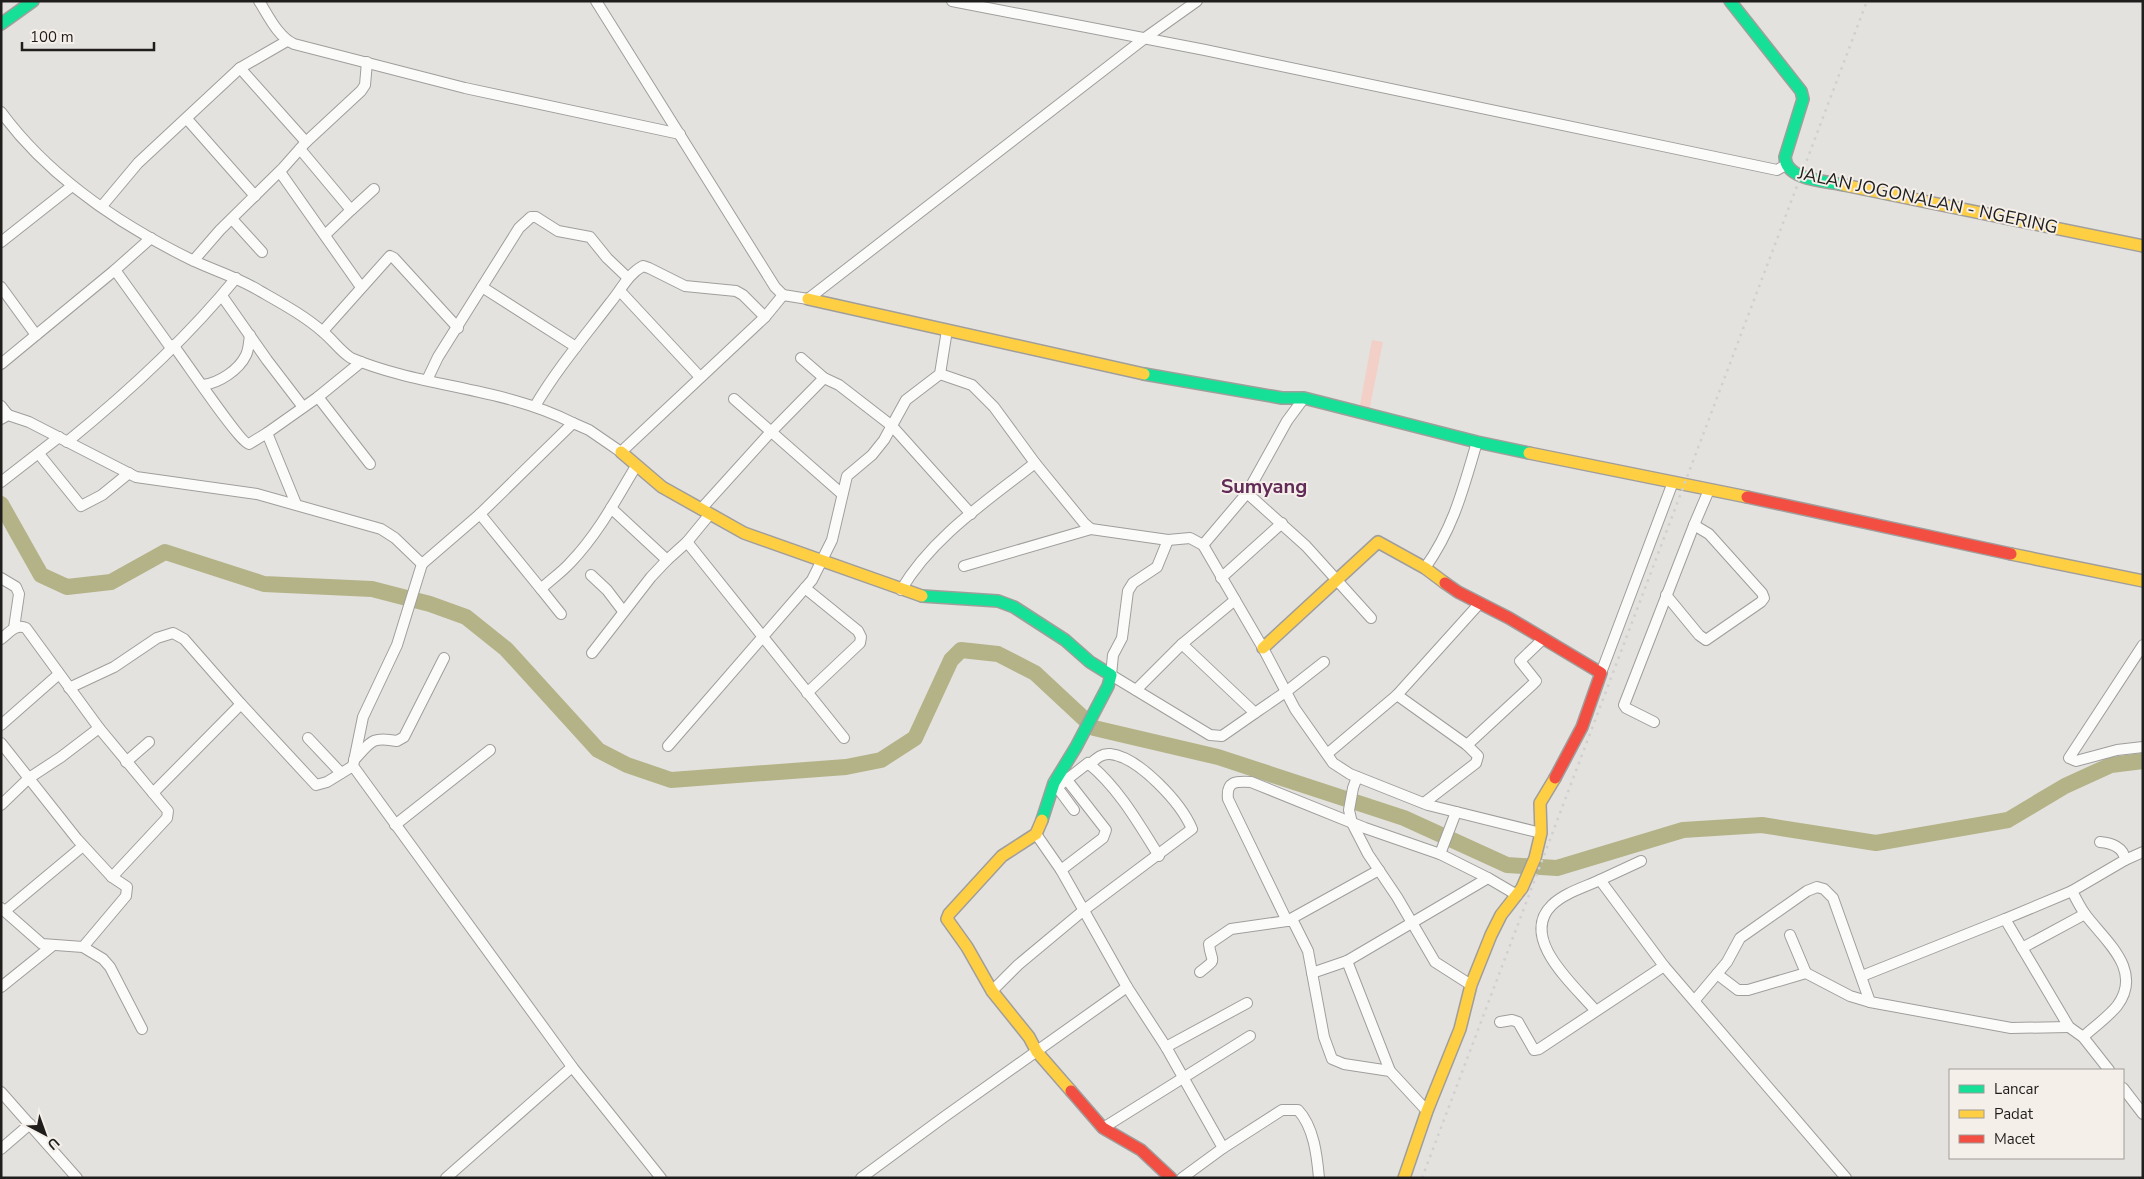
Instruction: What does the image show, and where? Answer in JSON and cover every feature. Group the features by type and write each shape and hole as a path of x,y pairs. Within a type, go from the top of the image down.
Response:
{"street":[{"path":"1,24 33,1"},
{"path":"259,1 287,41 465,88 680,134"},
{"path":"596,1 775,287 783,295 1173,380 1228,387 1286,399 1304,398 1477,442 1869,522 2046,562 2143,581"},
{"path":"952,1 1145,38 1777,170 1786,165"},
{"path":"808,300 1145,38 1197,1"},
{"name":"JALAN JOGONALAN - NGERING","path":"1730,1 1801,91 1802,107 1785,157 1786,165 1794,172 1806,177 2143,246"},
{"path":"102,206 138,163 240,68 287,41"},
{"path":"194,260 303,146 364,88 367,62"},
{"path":"240,68 303,146 351,210"},
{"path":"1,112 5,123 44,163 72,186 151,238 259,290 323,331 342,352 361,362 535,406 589,430 621,452 662,487 744,533 922,596 998,600 1014,607 1065,640 1109,681 1136,690 1210,735 1222,736 1287,691 1324,662"},
{"path":"187,119 255,196"},
{"path":"280,172 361,287"},
{"path":"1,242 72,186"},
{"path":"325,235 374,188"},
{"path":"427,380 438,357 520,228 526,220 533,216 558,231 590,237 607,258 628,278"},
{"path":"232,219 262,252"},
{"path":"1,364 116,270 151,238"},
{"path":"323,331 387,258 392,257 458,328"},
{"path":"535,406 550,381 628,278 638,269 646,266 685,286 730,289 742,295 765,317"},
{"path":"116,270 172,346 203,384 233,431 246,445 318,397 361,362"},
{"path":"1,482 39,454 97,418 222,296 236,278"},
{"path":"1,287 36,335"},
{"path":"482,287 576,347"},
{"path":"620,291 700,377"},
{"path":"621,452 765,317 783,295"},
{"path":"222,296 303,407"},
{"path":"668,746 805,588 822,562 832,540 847,476 872,455 884,440 911,395 940,374 947,330"},
{"path":"203,384 212,384 239,365 246,356 250,335"},
{"path":"801,358 824,378 839,385 892,426 970,514"},
{"path":"940,374 972,386 979,391 994,407 1035,463 1084,524 1091,529"},
{"path":"592,653 623,611 666,560 687,542 706,512 771,432 824,378"},
{"path":"318,397 370,464"},
{"path":"1202,546 1247,493 1287,421 1304,398"},
{"path":"734,399 842,494"},
{"path":"5,415 30,422 59,441 147,480 194,484 257,494 381,529 396,538 422,564"},
{"path":"573,423 480,514 422,564 406,621 363,717 353,763 572,1066 661,1178"},
{"path":"267,432 296,504"},
{"path":"1425,568 1440,546 1455,515 1477,442"},
{"path":"39,454 80,506 102,495 129,473"},
{"path":"901,590 926,554 970,514 1035,463"},
{"path":"540,589 571,563 593,536 636,466"},
{"path":"1404,1178 1427,1111 1460,1029 1471,985 1494,928 1501,915 1519,892 1535,858 1541,833 1540,803 1567,758 1582,727 1673,482"},
{"path":"1654,722 1626,708 1624,705 1709,490"},
{"path":"1247,493 1282,523 1338,580 1371,618"},
{"path":"611,508 666,560"},
{"path":"480,514 560,614"},
{"path":"1221,578 1282,523"},
{"path":"1666,595 1699,635 1706,640 1764,598 1762,593 1709,534 1694,525"},
{"path":"964,566 1091,529 1168,540 1190,538 1202,546 1264,648 1295,709 1333,763 1358,777 1455,814 1541,833"},
{"path":"1168,540 1157,567 1133,583 1128,591 1122,638 1113,655 1109,681 1076,747 1054,783 1044,816 1036,834 1002,856 947,919 967,946 992,990 1029,1037 1037,1052 1103,1128 1141,1150 1171,1178"},
{"path":"687,542 844,738"},
{"path":"1264,648 1378,542 1425,568 1479,604 1509,618 1601,673"},
{"path":"591,575 607,590 623,611"},
{"path":"1,578 16,586 19,594 14,628"},
{"path":"805,588 858,631 862,637 860,643 807,693"},
{"path":"1136,690 1182,644 1235,600"},
{"path":"1328,754 1397,694 1479,604"},
{"path":"1,639 14,628 22,626 26,628 126,762 168,811 167,818 112,877"},
{"path":"69,688 114,667 157,638 173,633 184,639 314,784 319,785 353,763 373,740 383,738 397,741 404,737 444,658"},
{"path":"1466,745 1536,681 1520,662 1543,639"},
{"path":"1182,644 1255,713"},
{"path":"2143,645 2069,758 2076,761 2117,750 2143,747"},
{"path":"1,726 60,674"},
{"path":"1397,694 1478,756 1476,763 1424,803"},
{"path":"153,794 241,704"},
{"path":"1,805 29,778 100,728"},
{"path":"308,738 340,773"},
{"path":"126,762 150,742"},
{"path":"1,743 83,846 112,877 126,885 128,892 82,948"},
{"path":"396,825 490,750"},
{"path":"992,990 1018,965 1084,910 1159,856 1192,829 1174,799 1146,774 1125,759 1109,754 1100,756 1086,764 1067,780 1058,784 1054,783"},
{"path":"1089,764 1110,786 1134,817 1159,856"},
{"path":"1358,777 1353,788 1350,810 1352,823 1368,854 1413,922 1435,962 1471,985"},
{"path":"1061,870 1106,834 1106,830 1067,780"},
{"path":"1287,921 1228,799 1227,790 1231,784 1238,781 1251,782 1352,823 1441,852 1488,878 1519,892"},
{"path":"1054,783 1074,810"},
{"path":"1441,852 1455,814"},
{"path":"1036,834 1061,870 1224,1148"},
{"path":"2100,842 2112,843 2124,854 2126,860"},
{"path":"83,846 3,909 38,942 52,946 82,948 103,959 110,967 142,1029"},
{"path":"1862,976 2005,920 2072,891 2143,852"},
{"path":"1595,1010 1549,956 1543,942 1541,930 1551,906 1560,898 1641,861"},
{"path":"1287,921 1379,870"},
{"path":"1312,973 1347,961 1488,878"},
{"path":"1600,880 1664,966 1846,1178"},
{"path":"1695,1000 1727,962 1740,938 1817,887 1824,889 1833,898 1870,1002"},
{"path":"2072,891 2085,914 2122,958 2127,968 2128,982 2117,1007 2083,1037"},
{"path":"2022,948 2085,914"},
{"path":"2005,920 2069,1027 2083,1037 2108,1069"},
{"path":"1200,972 1214,958 1209,944 1231,929 1293,921 1308,951 1324,1037 1332,1060 1344,1064 1390,1071"},
{"path":"1790,935 1806,973 1850,996 1870,1002 2011,1028 2069,1027"},
{"path":"1,987 52,946"},
{"path":"1347,961 1390,1071 1427,1111"},
{"path":"1500,1022 1512,1020 1518,1022 1534,1050 1539,1049 1595,1010 1664,966"},
{"path":"1717,974 1738,990 1748,990 1806,973"},
{"path":"861,1178 1128,987"},
{"path":"1166,1047 1248,1003"},
{"path":"1103,1128 1250,1036"},
{"path":"446,1178 572,1066"},
{"path":"2124,1089 2143,1114"},
{"path":"1,1092 77,1178"},
{"path":"1182,1178 1282,1110 1298,1110 1305,1120 1316,1151 1319,1178"},
{"path":"1,1149 30,1124"}],"shaded area":[{"path":"1372,340 1383,342 1369,412 1359,410"}],"waterway":[{"path":"1,504 41,575 67,587 111,582 165,552 264,584 372,589 430,604 466,617 506,649 598,750 627,765 671,780 846,767 881,760 915,738 951,660 961,650 998,654 1035,673 1094,728 1218,757 1404,818 1507,865 1557,868 1683,830 1762,825 1876,843 2008,820 2065,786 2111,765 2143,761"}],"railway":[{"path":"1422,1178 1867,1"}],"traffic: fast":[{"path":"1,24 33,1"},
{"path":"1730,1 1801,91 1803,99 1785,157 1787,165 1792,171 1808,178 1844,185"},
{"path":"1144,374 1282,398 1304,398 1477,442 1529,453"},
{"path":"922,596 998,601 1014,607 1065,640 1090,662 1111,675 1108,686 1076,747 1054,783 1042,820"}],"traffic: slow":[{"path":"1844,185 2143,246"},
{"path":"808,299 1144,374"},
{"path":"621,452 662,487 744,533 922,596"},
{"path":"1529,453 1747,497"},
{"path":"1263,648 1378,542 1425,568 1445,583"},
{"path":"2011,554 2143,581"},
{"path":"1404,1178 1427,1111 1460,1029 1471,985 1491,935 1501,915 1522,888 1535,858 1541,833 1540,803 1555,778"},
{"path":"1042,820 1036,834 1002,856 949,914 947,919 967,947 992,991 1029,1037 1037,1052 1071,1091"}],"traffic: jam":[{"path":"1747,497 2011,554"},
{"path":"1445,583 1458,592 1509,618 1601,673 1582,727 1555,778"},
{"path":"1071,1091 1103,1128 1141,1150 1171,1178"}],"district":[{"name":"Sumyang","path":"1264,486"}]}
